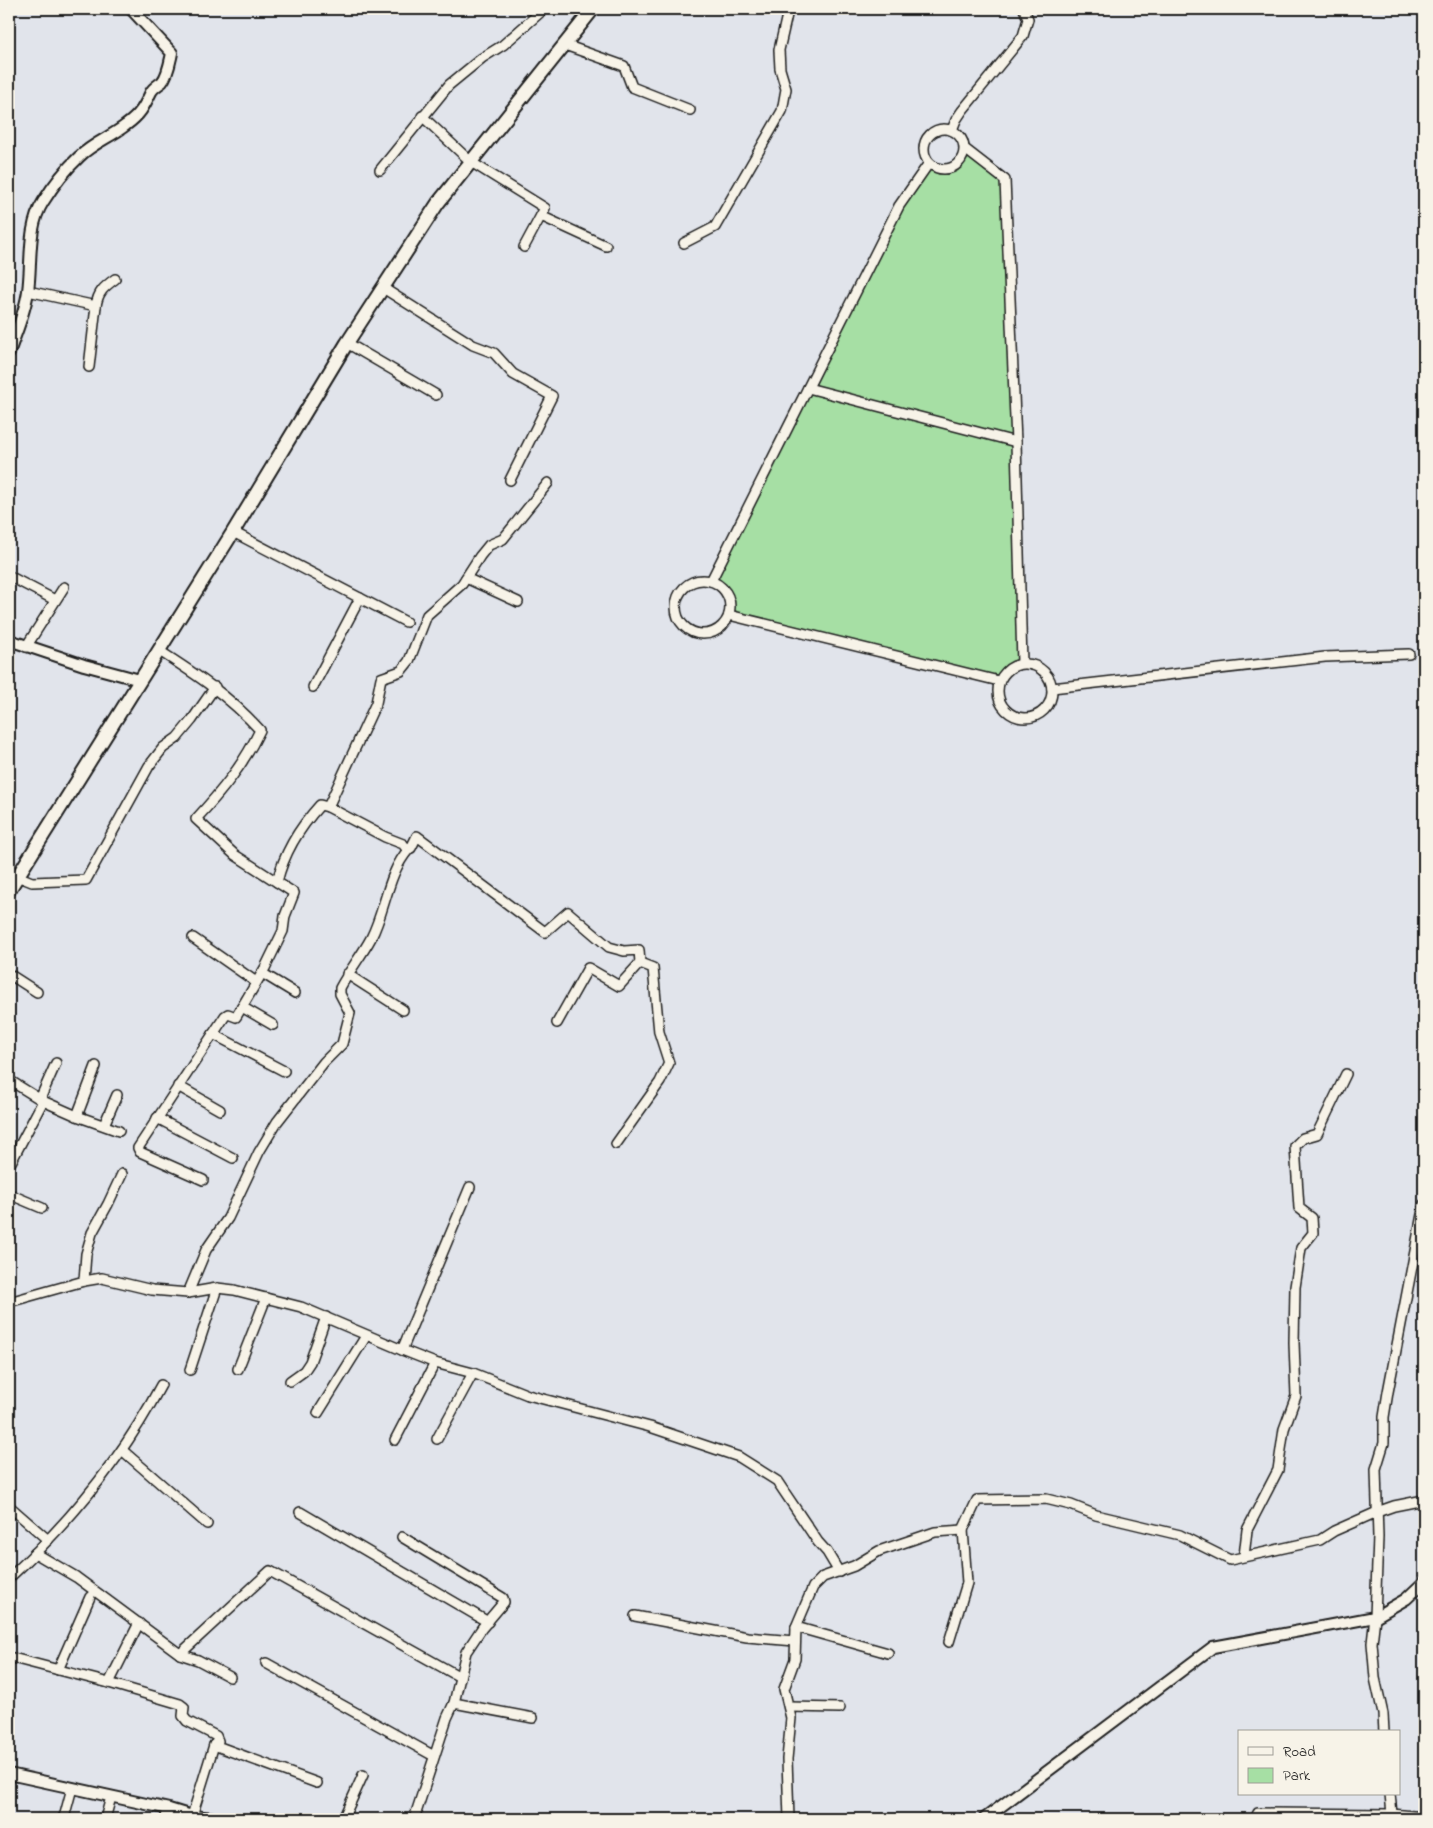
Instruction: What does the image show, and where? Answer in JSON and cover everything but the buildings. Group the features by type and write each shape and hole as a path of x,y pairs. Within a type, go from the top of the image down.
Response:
{"main road":[{"path":"9,890 233,532 347,343 438,203 593,9"}],"street":[{"path":"9,353 23,318 28,291 36,215 42,204 79,157 126,125 146,105 152,90 163,80 172,53 132,9"},
{"path":"380,170 449,85 482,58 503,45 544,9"},
{"path":"684,243 715,227 782,111 786,89 780,69 779,50 786,15 785,9"},
{"path":"952,130 962,111 1023,36 1028,19 1024,9"},
{"path":"564,45 624,66 632,87 690,110"},
{"path":"422,116 471,162 543,205 545,208 524,247"},
{"path":"944,129 952,130 959,135 965,149 964,157 959,164 952,169 943,170 929,163 924,149 930,135 937,130 944,129"},
{"path":"965,149 1005,180 1016,442 1022,663"},
{"path":"711,581 899,206 929,163"},
{"path":"541,216 606,246"},
{"path":"89,367 98,295 104,287 115,279"},
{"path":"383,288 473,345 494,353 513,374 552,396 510,480"},
{"path":"28,291 96,306"},
{"path":"347,343 436,394"},
{"path":"808,388 1016,442"},
{"path":"328,807 376,703 381,678 401,671 409,661 427,614 453,594 490,545 504,539 548,483"},
{"path":"233,532 406,622"},
{"path":"9,576 55,600"},
{"path":"466,578 518,602"},
{"path":"700,580 711,581 720,586 727,594 730,604 729,615 724,625 716,632 706,635 695,634 685,629 678,620 675,610 676,599 681,590 690,583 700,580"},
{"path":"26,647 64,586"},
{"path":"312,687 360,598"},
{"path":"729,615 999,681"},
{"path":"9,640 84,665 140,680"},
{"path":"158,650 215,687 246,714 260,730 244,761 227,784 196,818 236,854 294,893 285,916 283,931 262,973 236,1017 226,1014 140,1144 138,1151 203,1180"},
{"path":"1052,688 1326,657 1409,654"},
{"path":"1022,663 1033,664 1042,669 1048,677 1052,688 1051,698 1046,708 1038,715 1027,718 1016,717 1006,712 999,703 997,692 999,681 1004,672 1012,666 1022,663"},
{"path":"17,876 32,882 86,880 149,766 163,748 177,738 215,687"},
{"path":"277,882 282,863 304,823 320,805 328,807 385,837 403,844 409,849"},
{"path":"188,1293 206,1250 228,1218 259,1152 277,1122 324,1062 342,1044 350,1014 340,994 340,988 371,937 393,874 403,855 417,836 545,932 568,912 609,947 624,951 639,950 640,963 619,986 588,968 557,1023"},
{"path":"193,938 256,982"},
{"path":"616,1144 660,1082 669,1064 659,1032 653,968 640,963"},
{"path":"262,973 295,992"},
{"path":"9,974 37,992"},
{"path":"348,974 403,1010"},
{"path":"242,1007 273,1025"},
{"path":"212,1034 284,1071"},
{"path":"9,1166 42,1100 56,1063"},
{"path":"77,1116 96,1066"},
{"path":"1244,1556 1247,1530 1278,1470 1284,1428 1296,1396 1294,1343 1296,1287 1301,1248 1313,1233 1312,1218 1299,1208 1295,1146 1303,1138 1318,1134 1346,1074"},
{"path":"9,1080 42,1100 77,1116 119,1131"},
{"path":"178,1086 220,1110"},
{"path":"104,1125 117,1095"},
{"path":"157,1118 234,1158"},
{"path":"84,1281 86,1254 92,1233 122,1174"},
{"path":"402,1350 470,1187"},
{"path":"9,1194 42,1208"},
{"path":"1384,1730 1383,1714 1375,1678 1372,1643 1375,1617 1378,1537 1376,1470 1384,1443 1386,1400 1424,1204"},
{"path":"9,1302 84,1281 102,1278 152,1290 188,1293 217,1288 234,1290 301,1307 366,1336 435,1363 473,1373 528,1395 650,1427 739,1457 777,1481 839,1572"},
{"path":"190,1370 217,1288"},
{"path":"238,1369 266,1298"},
{"path":"290,1381 304,1371 310,1362 326,1317"},
{"path":"318,1413 366,1336"},
{"path":"396,1440 435,1363"},
{"path":"437,1439 473,1373"},
{"path":"9,1578 48,1540 122,1450 161,1385"},
{"path":"122,1450 207,1524"},
{"path":"949,1642 967,1583 963,1530 977,1500 1046,1499 1071,1505 1096,1515 1180,1535 1230,1560 1320,1540 1334,1531 1377,1512 1394,1506 1424,1500"},
{"path":"9,1506 48,1540"},
{"path":"300,1512 488,1622"},
{"path":"789,1819 787,1760 791,1718 784,1689 795,1659 796,1627 813,1587 823,1578 854,1566 879,1551 935,1532 963,1530"},
{"path":"402,1537 503,1598 504,1602 466,1652 454,1703 447,1718 414,1819"},
{"path":"35,1553 76,1577 180,1654 198,1660 230,1677"},
{"path":"180,1654 270,1571 460,1677"},
{"path":"984,1819 1212,1647 1375,1617 1406,1599 1424,1582"},
{"path":"58,1670 90,1597"},
{"path":"635,1616 747,1637 795,1641"},
{"path":"109,1683 139,1623"},
{"path":"796,1627 888,1653"},
{"path":"9,1657 109,1683 180,1704 184,1707 183,1716 187,1721 216,1736 218,1740 214,1745 192,1816"},
{"path":"266,1663 434,1756"},
{"path":"454,1703 533,1718"},
{"path":"789,1707 840,1708"},
{"path":"214,1745 317,1783"},
{"path":"9,1774 192,1816 222,1819"},
{"path":"343,1819 364,1775"},
{"path":"62,1819 72,1788"},
{"path":"1390,1796 1392,1814"},
{"path":"105,1819 111,1797"},
{"path":"165,1819 168,1809"},
{"path":"1255,1819 1258,1813 1392,1814 1424,1817"}],"green space":[{"path":"965,149 1005,180 1022,663 1009,669 999,681 729,615 728,599 724,591 711,581 899,206 929,163 935,167 947,170 957,166"}]}
